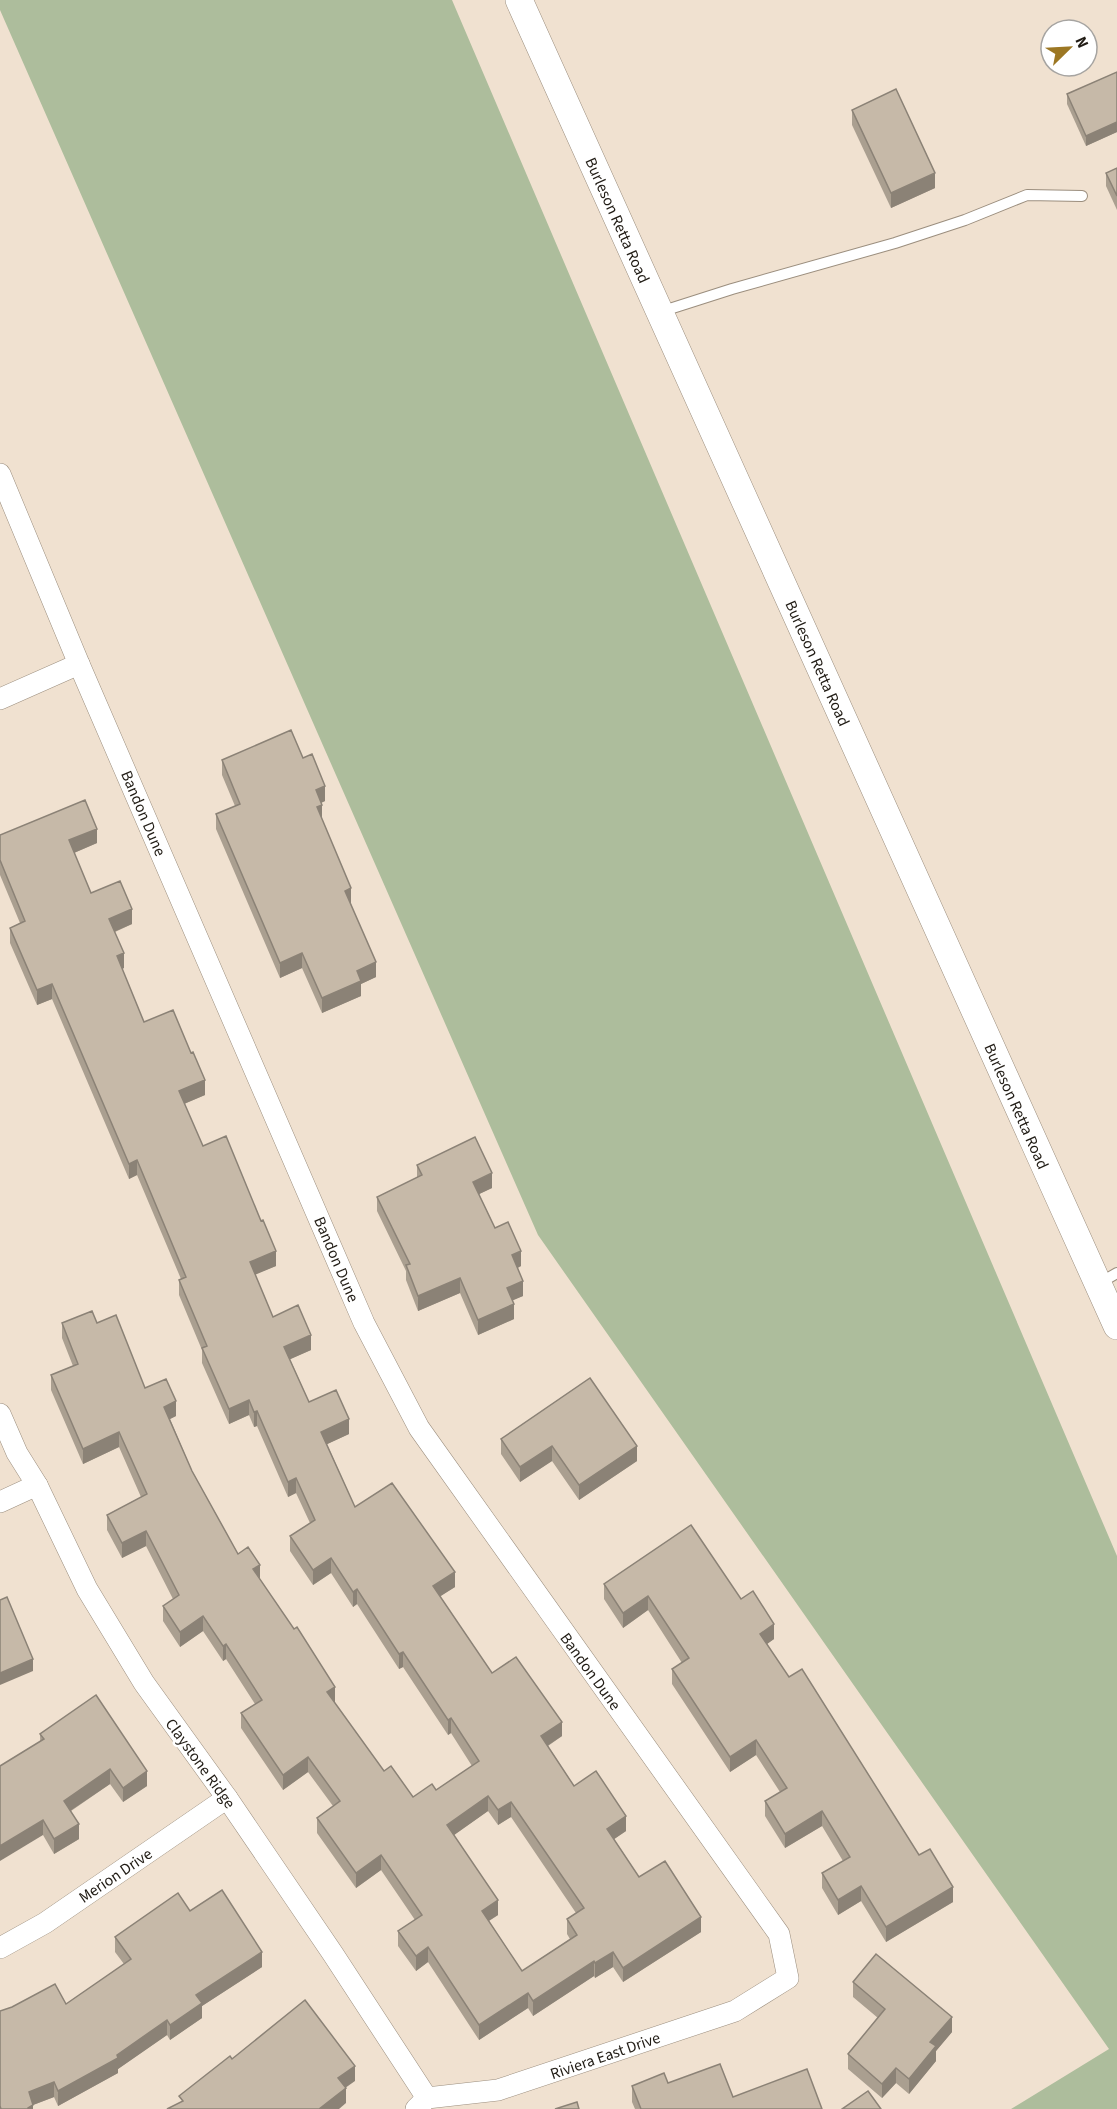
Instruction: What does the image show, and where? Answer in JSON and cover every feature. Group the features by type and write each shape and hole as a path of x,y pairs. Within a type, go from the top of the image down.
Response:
{"street":[{"name":"Burleson Retta Road","path":"519,0 660,312 1108,1279 1117,1326"},
{"name":"Bandon Dune","path":"0,474 79,664 364,1323 419,1428 779,1934 788,1978"},
{"path":"0,699 79,664"},
{"name":"Claystone Ridge","path":"0,1414 17,1453 37,1485 87,1590 144,1683 227,1798 333,1954 421,2103"},
{"path":"0,1502 37,1485"},
{"name":"Merion Drive","path":"0,1948 45,1923 227,1798"},
{"name":"Riviera East Drive","path":"421,2103 498,2090 735,2011 788,1978"}],"lane":[{"path":"660,312 895,243 965,220 1027,195 1082,196"}],"green space":[{"path":"0,0 452,0 1117,1556 1117,2109 1011,2109 1109,2049 538,1235 0,10"}],"building":[{"path":"1117,72 1117,122 1086,136 1067,94"},
{"path":"896,89 935,173 891,193 852,110"},
{"path":"1117,168 1117,196 1106,173"},
{"path":"291,730 303,758 312,754 325,786 316,790 322,805 317,807 351,888 345,891 376,962 357,971 361,981 322,998 302,953 280,963 216,814 240,804 222,760"},
{"path":"85,800 97,829 69,840 91,893 120,881 132,909 109,919 124,953 117,956 144,1022 173,1010 191,1053 193,1052 205,1080 179,1091 203,1146 226,1136 276,1251 250,1262 273,1317 298,1305 311,1335 284,1347 309,1402 336,1390 349,1419 321,1432 355,1507 392,1483 455,1572 433,1586 492,1673 516,1657 562,1722 541,1736 574,1786 596,1771 626,1816 607,1829 639,1877 665,1861 701,1917 623,1968 613,1952 595,1963 594,1961 533,2001 528,1993 479,2025 428,1947 416,1956 398,1931 422,1915 381,1855 356,1873 317,1818 340,1801 308,1757 283,1775 241,1713 262,1700 226,1644 223,1646 203,1616 180,1632 163,1606 179,1595 146,1531 122,1543 107,1515 147,1494 119,1432 83,1449 51,1375 78,1364 62,1323 92,1311 97,1323 116,1315 145,1388 166,1379 176,1401 164,1407 192,1471 238,1554 248,1547 260,1565 253,1569 294,1629 297,1627 335,1687 327,1692 384,1771 391,1766 413,1797 432,1784 436,1790 479,1761 451,1718 448,1720 403,1652 399,1654 357,1589 353,1592 331,1558 313,1570 290,1536 315,1520 296,1478 288,1482 257,1411 254,1412 249,1400 229,1409 202,1348 207,1346 179,1280 186,1277 137,1160 129,1164 52,984 37,990 10,928 25,921 0,860 0,835","holes":["488,1796 498,1810 511,1802 584,1908 567,1919 577,1935 522,1971 482,1911 498,1900 447,1825"]},
{"path":"475,1137 492,1173 473,1182 495,1228 508,1222 521,1251 512,1255 523,1281 507,1288 514,1304 478,1320 460,1278 418,1296 406,1265 410,1264 377,1197 422,1175 417,1165"},
{"path":"590,1378 637,1446 579,1485 552,1446 520,1467 501,1439"},
{"path":"691,1525 741,1599 753,1591 774,1624 760,1634 789,1677 802,1669 919,1855 930,1849 953,1887 886,1927 861,1886 838,1900 822,1873 850,1857 822,1811 785,1834 765,1801 787,1788 756,1740 730,1757 672,1669 689,1658 648,1596 623,1613 604,1584"},
{"path":"7,1597 33,1659 0,1673 0,1600"},
{"path":"96,1695 147,1771 123,1788 110,1769 64,1801 79,1824 54,1839 43,1820 0,1846 0,1766 44,1739 40,1734"},
{"path":"222,1890 262,1952 196,1995 202,2003 170,2025 167,2020 117,2055 118,2058 58,2091 54,2082 29,2092 33,2105 28,2109 1,2109 0,2011 55,1984 66,2004 131,1959 115,1937 178,1893 190,1911"},
{"path":"876,1954 952,2017 930,2042 936,2046 909,2079 896,2068 882,2084 848,2054 885,2009 853,1982"},
{"path":"305,2000 355,2066 338,2078 346,2088 319,2109 167,2109 183,2101 179,2096 230,2056 232,2059"},
{"path":"720,2064 733,2097 807,2069 822,2109 641,2109 632,2086 664,2073 668,2083"},
{"path":"868,2091 881,2109 842,2109"},
{"path":"577,2102 579,2109 555,2109"}]}
